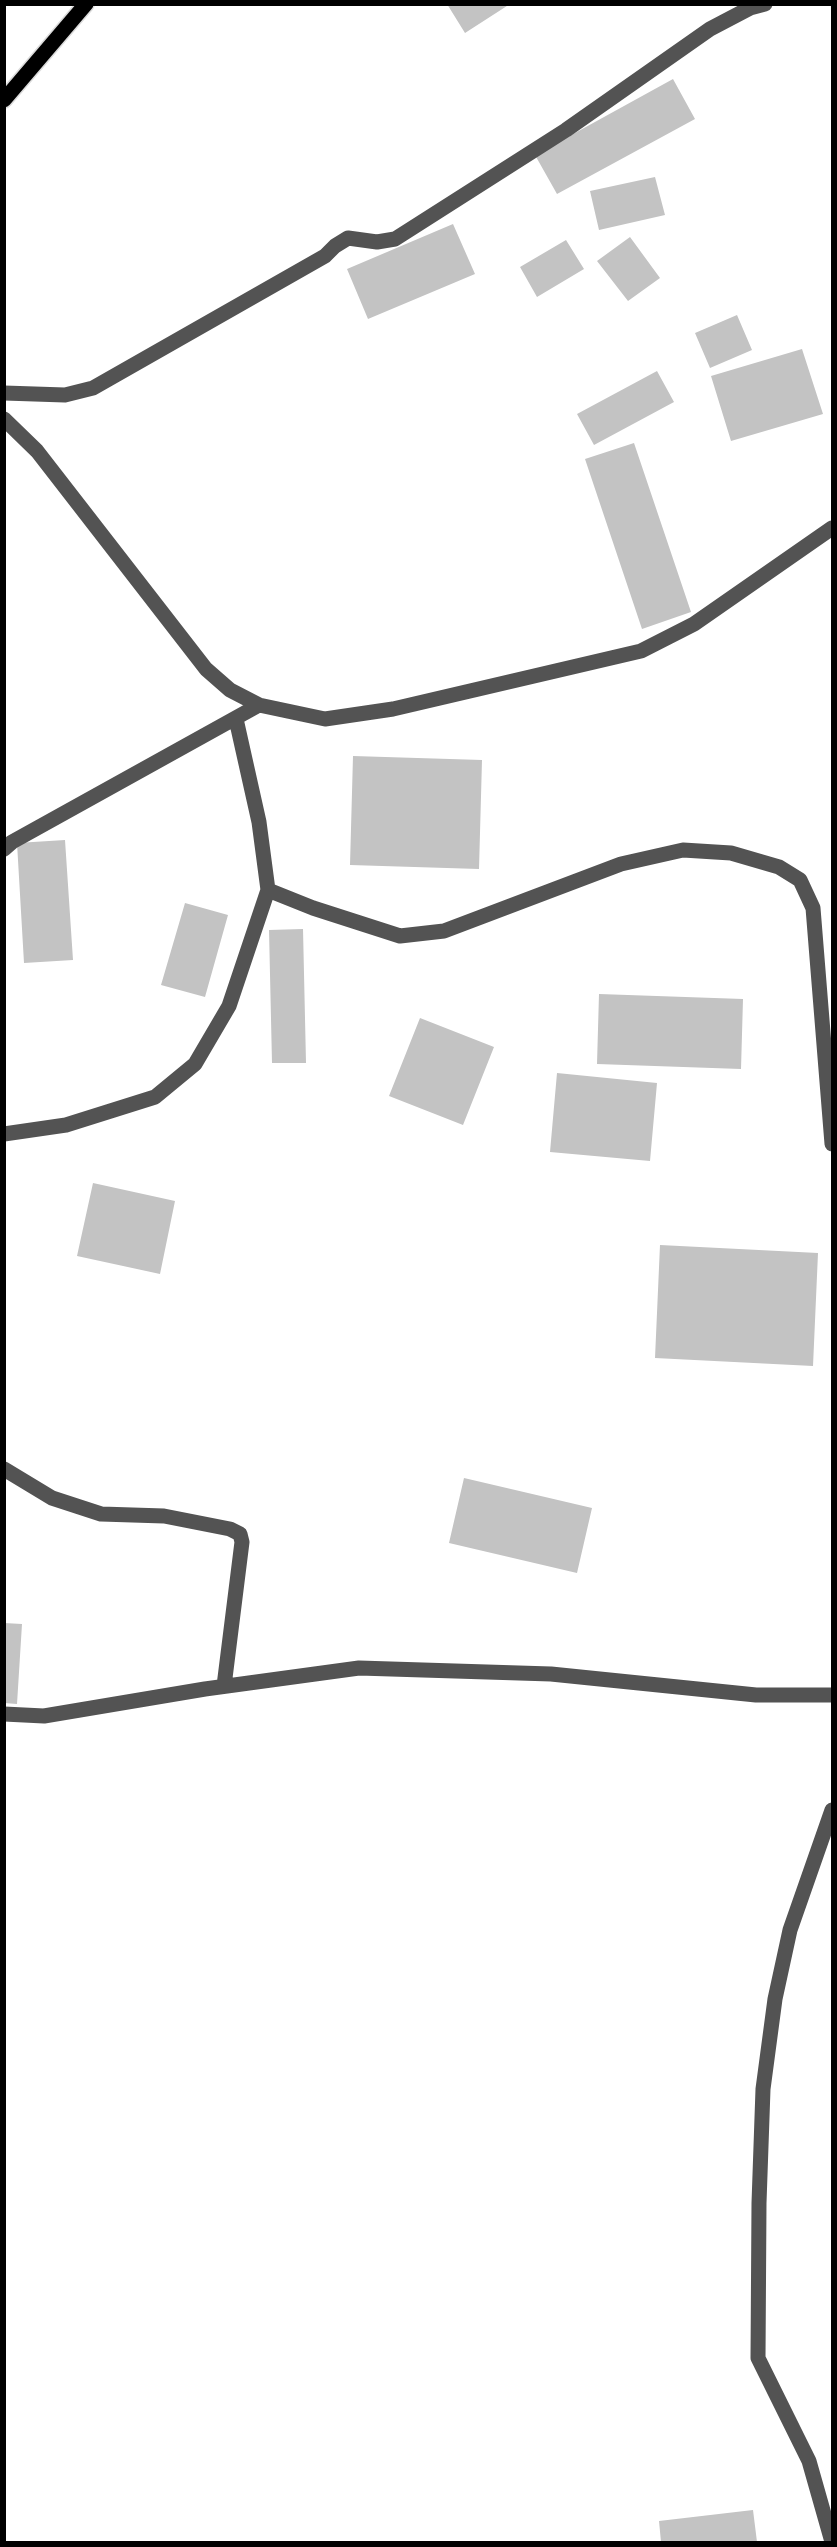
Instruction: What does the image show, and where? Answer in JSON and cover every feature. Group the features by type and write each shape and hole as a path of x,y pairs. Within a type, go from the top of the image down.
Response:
{"main road":[{"path":"4,100 86,4"}],"street":[{"path":"4,393 65,395 93,388 325,256 348,238 376,242 395,239 566,129 710,29 750,8 765,4"},
{"path":"4,419 37,451 206,669 230,690 259,705 325,719 393,709 641,651 694,624 832,528"},
{"path":"4,849 12,842 259,705"},
{"path":"4,1134 66,1125 155,1096 195,1064 230,1006 268,890 259,822 236,719"},
{"path":"268,890 313,908 400,936 444,931 621,864 683,850 731,853 779,867 800,880 813,908 832,1144"},
{"path":"4,1469 52,1498 101,1514 164,1516 230,1529 240,1534 242,1542 224,1686"},
{"path":"4,1714 44,1716 224,1686 359,1668 551,1674 756,1695 832,1695"},
{"path":"832,1810 790,1930 775,1999 763,2089 759,2202 758,2358 809,2461 832,2542"}],"building":[{"path":"447,4 510,4 465,33"},
{"path":"673,79 695,119 557,194 535,155"},
{"path":"655,177 665,215 599,230 590,191"},
{"path":"453,224 475,274 368,319 347,269"},
{"path":"630,237 660,278 628,301 597,261"},
{"path":"566,240 584,269 537,297 520,267"},
{"path":"737,315 752,350 710,368 695,333"},
{"path":"802,349 823,414 731,441 711,376"},
{"path":"657,371 674,402 594,445 577,414"},
{"path":"634,443 691,612 642,629 585,459"},
{"path":"353,756 482,760 479,869 350,865"},
{"path":"65,840 73,960 24,963 17,843"},
{"path":"185,903 228,915 205,997 161,985"},
{"path":"303,929 306,1063 272,1063 269,930"},
{"path":"599,994 743,999 741,1069 597,1064"},
{"path":"420,1018 494,1047 463,1125 389,1096"},
{"path":"557,1073 657,1083 650,1161 550,1152"},
{"path":"93,1183 175,1201 160,1274 77,1256"},
{"path":"660,1245 818,1253 813,1366 655,1358"},
{"path":"464,1478 592,1508 577,1573 449,1543"},
{"path":"4,1623 22,1624 17,1704 4,1703"},
{"path":"753,2510 757,2542 661,2542 659,2521"}]}
